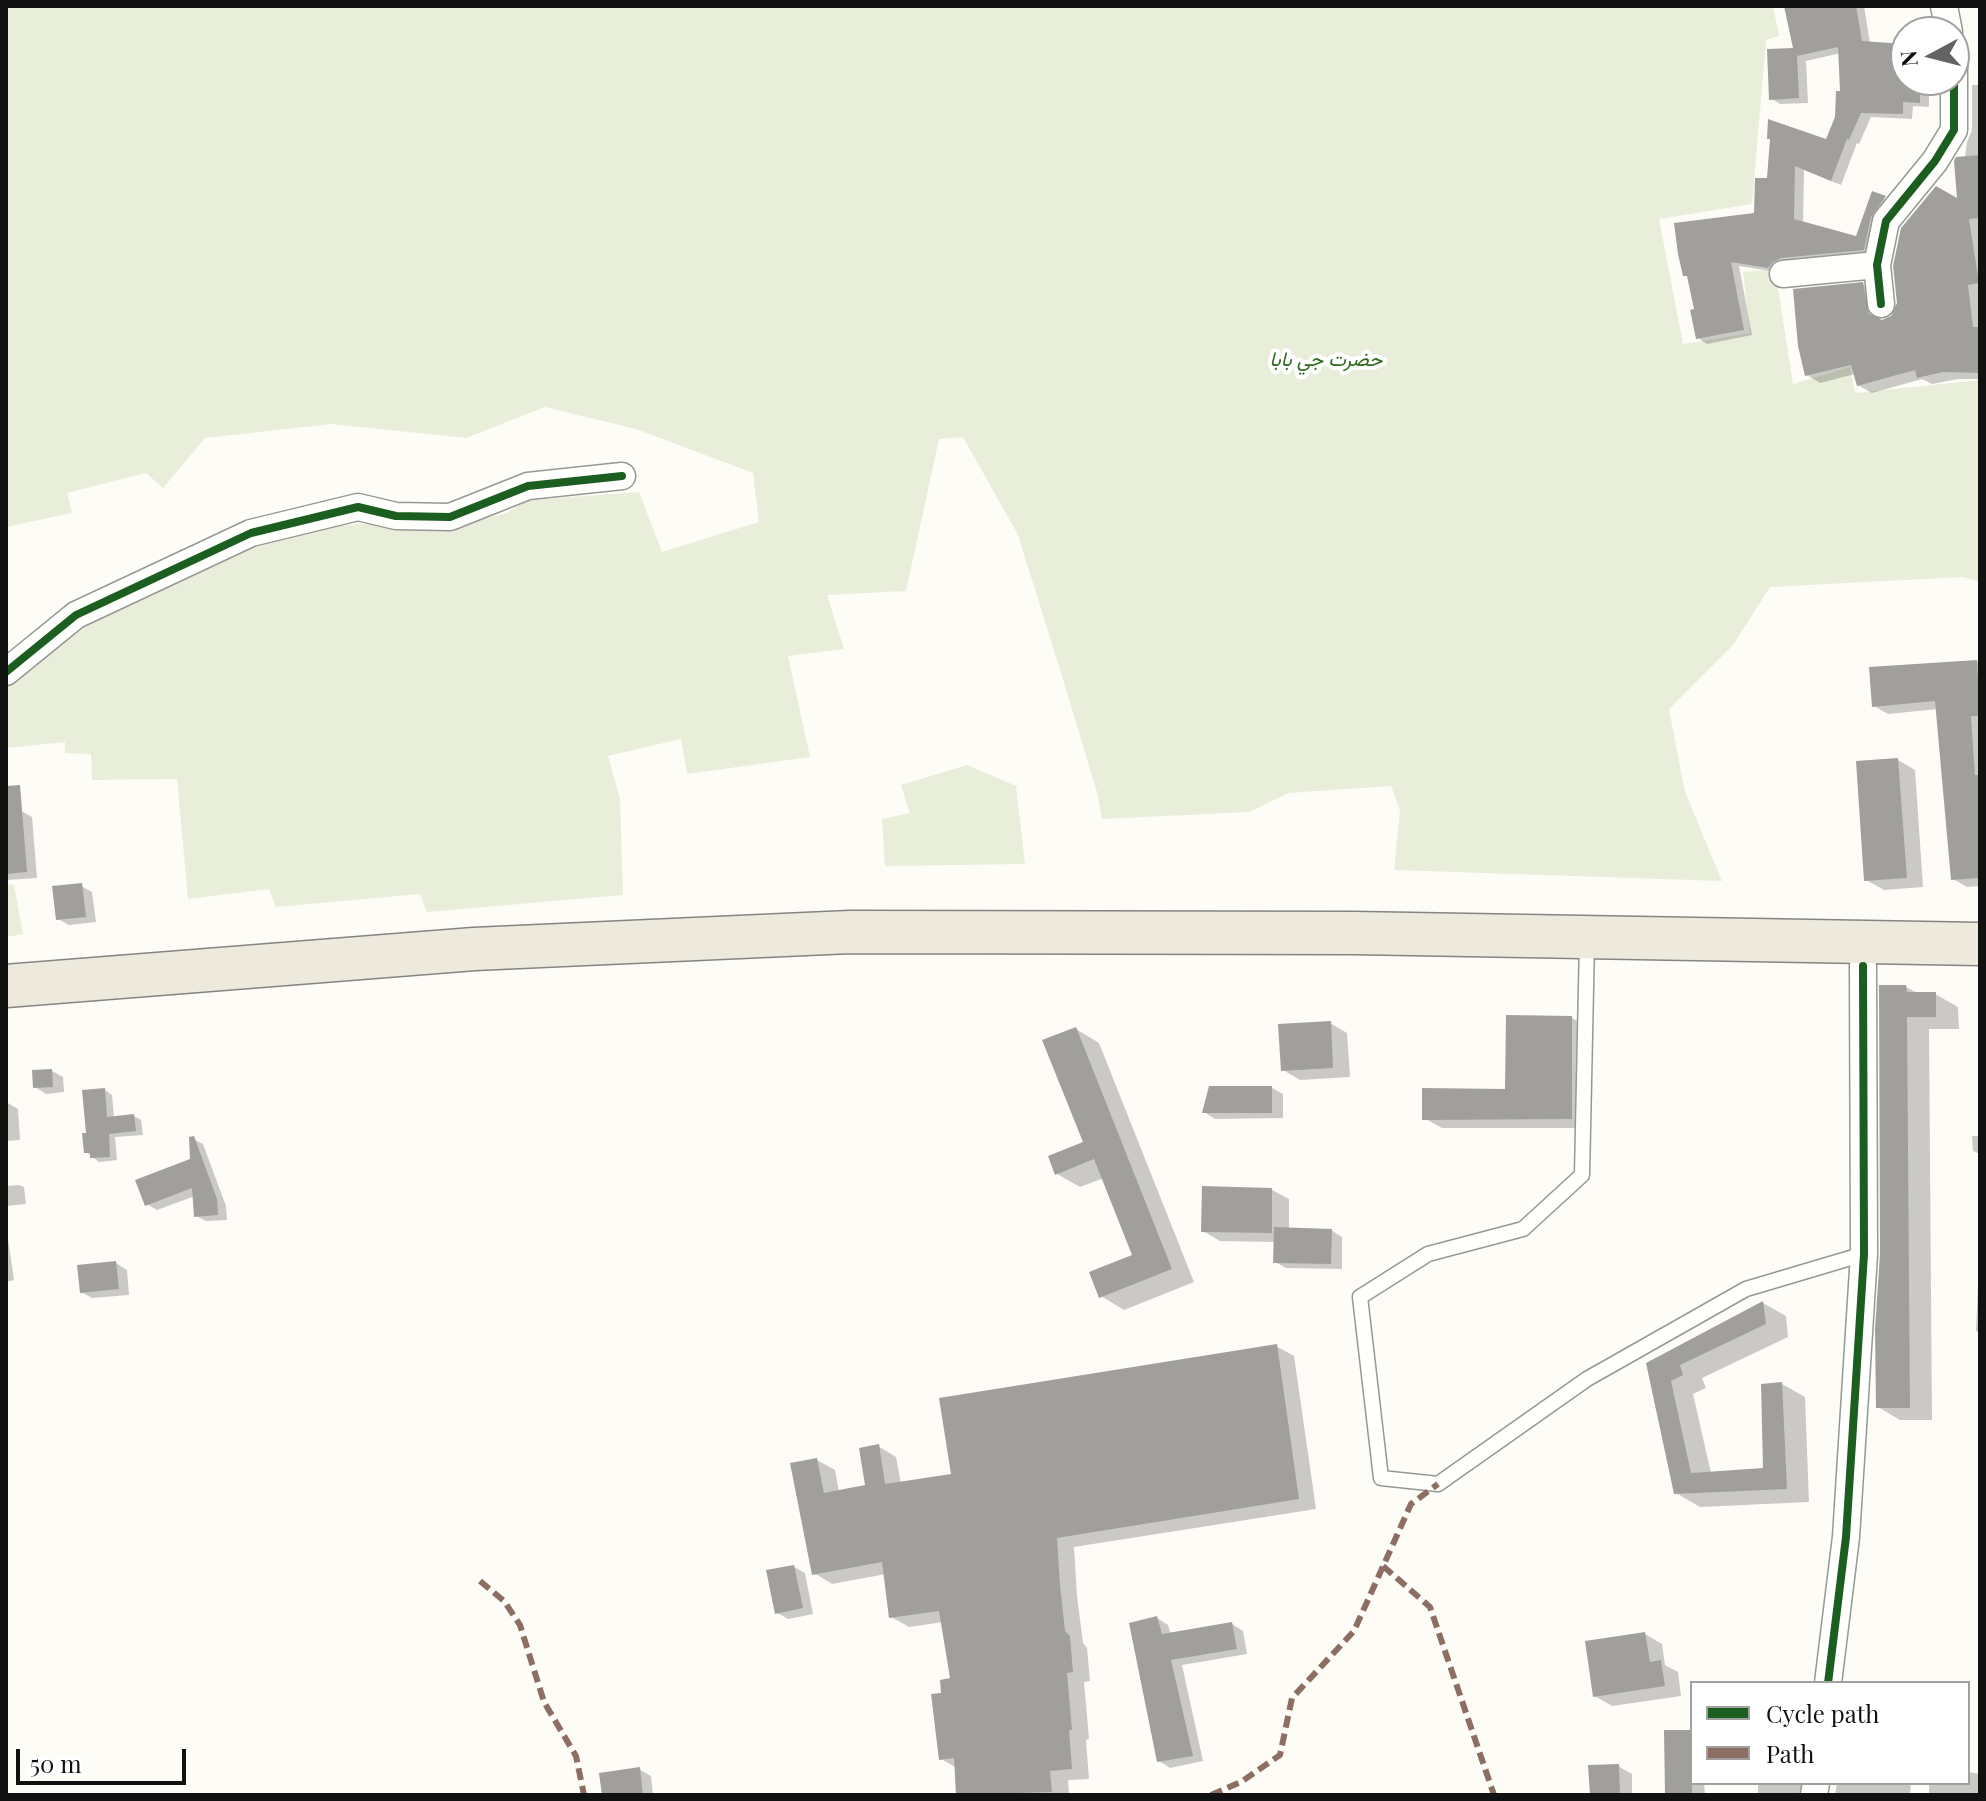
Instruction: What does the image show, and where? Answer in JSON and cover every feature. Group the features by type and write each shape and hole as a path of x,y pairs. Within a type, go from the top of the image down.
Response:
{"main road":[{"path":"6,986 474,949 839,946 1322,932 1863,966 1966,956"},
{"path":"6,1006 839,946"},
{"path":"1587,949 1966,956"}],"street":[{"path":"1881,304 1877,265 1886,221 1935,161 1954,130 1954,96"},
{"path":"1783,274 1877,265"},
{"path":"6,672 76,615 251,533 358,507 396,516 450,517 528,486 622,476"},
{"path":"1828,1681 1846,1537 1864,1254 1863,966"}],"lane":[{"path":"1587,949 1582,1175 1523,1229 1428,1254 1360,1297 1381,1478 1438,1484 1587,1379 1746,1289 1864,1254"}],"green space":[{"name":"حضرت جي بابا","path":"6,6 1773,6 1779,36 1766,40 1752,204 1659,219 1683,344 1750,333 1743,272 1775,269 1793,384 1850,367 1855,393 1980,380 1980,582 1963,577 1770,587 1733,645 1669,709 1685,792 1722,881 1394,870 1400,810 1391,786 1289,793 1249,812 1102,819 1097,792 1018,535 963,437 939,439 906,591 827,595 844,649 788,656 810,757 687,774 681,739 608,756 620,799 623,895 427,912 420,894 276,907 269,889 188,899 177,779 92,780 91,754 65,753 65,742 6,748 6,687 84,623 252,548 321,528 361,524 448,528 506,513 529,500 639,492 662,552 759,522 753,473 636,429 545,407 466,438 331,424 205,438 163,488 146,473 67,493 72,513 6,527"},
{"path":"967,765 1016,786 1025,864 885,866 882,819 910,813 901,785"},
{"path":"6,884 14,885 23,934 6,937"}],"building":[{"path":"1784,6 1856,6 1862,41 1890,43 1890,96 1920,96 1920,103 1903,102 1903,114 1861,113 1831,181 1795,166 1794,219 1856,236 1872,191 1886,196 1871,217 1864,250 1781,258 1768,268 1731,262 1744,330 1696,339 1690,310 1694,309 1687,276 1683,276 1674,223 1754,213 1755,178 1767,178 1768,119 1826,139 1835,117 1836,91 1840,91 1838,47 1797,56 1799,98 1769,100 1767,49 1793,48"},
{"path":"1980,155 1980,218 1969,219 1979,283 1968,285 1973,327 1980,327 1980,373 1943,372 1917,378 1915,370 1857,386 1851,365 1805,376 1798,346 1793,289 1863,282 1869,314 1882,320 1891,316 1897,303 1893,266 1901,228 1936,186 1957,198 1956,157"},
{"path":"1977,660 1980,716 1971,716 1975,775 1980,775 1980,878 1951,880 1935,701 1872,707 1869,667"},
{"path":"1898,758 1907,878 1864,881 1856,761"},
{"path":"20,785 27,872 6,874 6,786"},
{"path":"82,883 86,917 56,920 52,886"},
{"path":"1879,985 1906,985 1907,992 1936,992 1936,1017 1907,1017 1910,1408 1876,1408 1875,1329 1880,1254"},
{"path":"1506,1015 1572,1016 1572,1119 1422,1120 1422,1088 1505,1089"},
{"path":"1331,1021 1333,1068 1281,1071 1278,1024"},
{"path":"1076,1027 1172,1269 1099,1298 1089,1272 1132,1255 1094,1159 1055,1175 1048,1156 1083,1142 1042,1040"},
{"path":"52,1069 53,1087 33,1088 32,1070"},
{"path":"1209,1086 1272,1086 1272,1113 1202,1113"},
{"path":"105,1088 107,1117 134,1114 136,1131 109,1134 110,1157 90,1158 90,1153 84,1153 82,1133 86,1133 82,1090"},
{"path":"194,1136 217,1199 218,1215 194,1217 192,1188 145,1206 135,1180 190,1159 189,1137"},
{"path":"1202,1186 1272,1188 1272,1233 1201,1232"},
{"path":"1274,1227 1332,1229 1331,1264 1273,1263"},
{"path":"116,1261 119,1289 80,1293 77,1265"},
{"path":"1763,1301 1766,1324 1680,1365 1683,1375 1671,1381 1691,1473 1763,1468 1761,1384 1782,1382 1787,1489 1674,1494 1646,1363"},
{"path":"1277,1344 1299,1499 1057,1538 1065,1631 1070,1636 1073,1672 1067,1673 1072,1769 1050,1771 1052,1792 956,1795 954,1758 939,1760 931,1694 941,1693 940,1680 950,1678 939,1611 889,1618 882,1562 812,1575 790,1463 817,1458 824,1493 865,1485 859,1448 879,1444 885,1484 951,1474 939,1398"},
{"path":"794,1565 803,1608 775,1614 766,1570"},
{"path":"1157,1616 1162,1634 1232,1622 1237,1649 1171,1660 1193,1756 1157,1762 1129,1623"},
{"path":"1645,1632 1650,1662 1661,1660 1665,1686 1593,1697 1585,1641"},
{"path":"1664,1730 1690,1730 1692,1795 1665,1795"},
{"path":"1619,1764 1620,1795 1590,1795 1588,1765"},
{"path":"640,1767 643,1795 602,1795 599,1773"}],"marked path":[{"path":"1211,1795 1241,1782 1280,1755 1292,1698 1354,1631 1411,1504 1438,1484"},
{"path":"1383,1566 1430,1607 1494,1795"},
{"path":"480,1581 504,1601 520,1625 544,1702 576,1756 584,1795"}],"cycle path":[{"path":"1881,304 1877,265 1886,221 1935,161 1954,130 1954,96"},
{"path":"6,672 76,615 251,533 358,507 396,516 450,517 528,486 622,476"},
{"path":"1828,1681 1846,1537 1864,1254 1863,966"}]}
